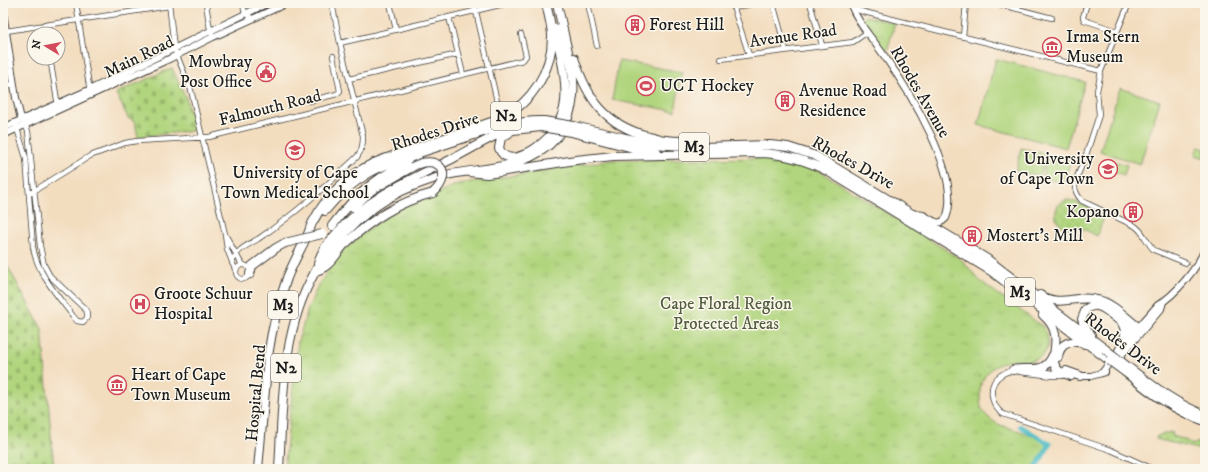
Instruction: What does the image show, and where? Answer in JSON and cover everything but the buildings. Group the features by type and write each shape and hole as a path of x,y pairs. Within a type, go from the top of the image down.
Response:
{"highway":[{"name":"N2","path":"309,232 314,220 328,200 340,186 360,170 384,158 497,120 522,104 544,74 549,58 552,33 546,3"},
{"path":"522,125 501,138 499,148 507,157 514,158 542,143 556,126 564,108 566,95 565,84 550,3"},
{"name":"N2","path":"469,172 512,164 530,158 546,148 560,133 570,112 574,89 573,73 557,3"},
{"path":"564,35 583,82 592,98 605,113 619,125 638,133 666,140 738,142 748,145"},
{"name":"Rhodes Drive","path":"326,211 350,186 367,174 387,164 511,123 522,125 542,124 661,145 702,147 748,145 779,146 795,149 816,156 987,260 1012,283 1127,370 1170,405 1188,415 1205,421"},
{"path":"316,270 320,254 326,245 362,208 394,188 501,133 513,130 522,125"},
{"path":"332,226 346,208 363,191 376,180 396,168 411,161 522,125"},
{"path":"572,129 642,150 683,154"},
{"path":"244,265 251,264 285,243 327,233 336,227 352,211 381,190 408,175 461,154"},
{"name":"Rhodes Drive","path":"469,172 487,174 600,157 683,154 774,154 793,157 811,163 829,172 1012,283"},
{"path":"316,270 327,265 340,248 387,212 408,200 433,193 442,183 444,176 442,169 437,164 431,162 423,162 412,167 372,190 322,234"},
{"name":"Hospital Bend","path":"279,469 283,395 289,340 299,305 316,270 346,231 362,216 385,200 400,191 425,182 448,175 469,172"},
{"path":"309,232 326,211"},
{"name":"Hospital Bend","path":"264,469 272,362 281,310 297,266 314,228 326,211"},
{"name":"Hospital Bend","path":"258,469 270,340 278,307 288,278 309,232"},
{"path":"250,274 252,266 272,251"},
{"path":"1012,283 1030,288 1045,298 1056,302 1088,298 1103,301 1110,305 1136,330"},
{"path":"1012,283 1052,325 1056,338 1054,362 1061,372 1071,376"},
{"path":"1095,346 1082,322 1082,316 1086,309 1092,306 1099,306 1136,330"},
{"path":"1118,319 1125,332 1124,341 1119,350"},
{"path":"1080,376 1067,372 1061,367 1058,359 1060,349 1064,344 1073,341 1095,346"},
{"path":"1012,371 1021,368 1036,370 1043,368 1050,360 1054,352"},
{"name":"Rhodes Drive","path":"1127,370 1169,397 1190,409 1205,415"}],"main road":[{"name":"Main Road","path":"3,128 176,55 212,34 230,21 268,3"},
{"name":"Main Road","path":"90,92 174,48 232,28 287,3"},
{"name":"Rhodes Avenue","path":"850,3 857,19 866,33 883,53 897,75 933,139 944,169 949,202 947,217 941,222 937,223 922,214 912,213"},
{"path":"262,6 265,13"},
{"path":"3,12 20,114 26,125"},
{"path":"230,21 232,28"},
{"name":"Main Road","path":"3,135 18,132 26,125 58,106"},
{"path":"1102,373 1136,330 1158,306 1191,275 1205,248"},
{"path":"1071,376 1091,376 1107,371 1161,309 1163,302"}],"street":[{"path":"76,3 90,92"},
{"path":"206,3 212,34"},
{"path":"243,3 244,10 252,18"},
{"path":"232,263 236,254 280,225 304,206 357,157 363,145 363,136 340,43 332,3"},
{"path":"390,3 396,30"},
{"path":"474,3 499,110"},
{"path":"340,43 508,3"},
{"path":"588,3 597,46"},
{"path":"732,3 749,55"},
{"path":"734,8 755,3"},
{"path":"773,3 786,50"},
{"path":"810,3 822,45"},
{"path":"963,37 966,3"},
{"path":"995,3 1052,18"},
{"path":"1087,3 1083,17 1084,20 1117,31"},
{"path":"1128,3 1101,71 1097,92 1099,116 1086,154 1074,182 1075,191 1082,200 1088,204 1135,226 1140,230 1154,250 1186,263"},
{"path":"6,31 169,5 174,48 191,90 225,234 227,249 237,276 242,280 248,278 250,274 249,269 236,254 225,234"},
{"path":"853,11 858,10 1101,71"},
{"path":"857,19 862,14 869,13"},
{"path":"449,17 463,74"},
{"name":"Avenue Road","path":"721,59 853,42 866,33"},
{"name":"Falmouth Road","path":"32,193 90,156 125,144 137,141 202,136 209,137 354,100 523,60 525,58 521,34"},
{"path":"349,79 458,54"},
{"path":"309,101 339,93 340,88 333,56"},
{"path":"335,65 345,63"},
{"path":"51,66 58,106"},
{"path":"337,72 347,70"},
{"path":"3,86 14,84"},
{"path":"15,122 26,158 32,193 41,253 46,270 50,276 86,310 86,320 80,322 75,319 38,265 33,246 32,193 28,131 26,125"},
{"path":"236,272 238,266 244,265"},
{"path":"1071,376 1054,373 1012,371 1001,375 997,379 992,390 993,402 995,407 1003,414 1111,450 1153,469"}],"green space":[{"path":"865,16 895,23 887,51 885,51 862,21"},
{"path":"996,59 1085,82 1066,148 978,125"},
{"path":"619,61 682,72 675,111 612,100"},
{"path":"172,68 186,98 194,130 138,137 135,122 128,118 116,93"},
{"path":"1120,88 1160,101 1140,164 1100,151"},
{"path":"1198,147 1205,149 1205,158 1195,155"},
{"path":"1021,148 1045,154 1040,176 1016,171"},
{"path":"1047,155 1070,161 1065,183 1042,178"},
{"name":"Cape Floral Region Protected Areas","path":"766,158 792,161 818,170 962,260 979,280 1042,326 1047,336 1048,346 1039,358 1031,361 1013,360 1000,364 989,371 980,387 981,407 989,418 1002,426 1032,435 1048,444 1033,469 284,469 298,341 308,309 318,285 343,250 394,211 458,184 613,160"},
{"path":"1110,160 1127,165 1124,175 1108,170"},
{"path":"1067,200 1071,200 1105,215 1097,236 1081,228 1067,228 1059,223 1056,217 1057,207"},
{"path":"3,258 42,329 54,469 3,469"},
{"path":"1170,432 1173,433 1172,436 1183,439 1194,445 1205,441 1205,451 1156,439 1157,436"}],"waterway":[{"path":"1020,426 1050,444 1035,469"}],"place":[{"name":"Forest Hill","path":"635,25"},
{"name":"Irma Stern Museum","path":"1052,47"},
{"name":"Mowbray Post Office","path":"266,72"},
{"name":"UCT Hockey","path":"646,86"},
{"name":"Avenue Road Residence","path":"785,101"},
{"name":"University of Cape Town Medical School","path":"295,150"},
{"name":"University of Cape Town","path":"1108,169"},
{"name":"Kopano","path":"1133,212"},
{"name":"Mostert's Mill","path":"972,236"},
{"name":"Groote Schuur Hospital","path":"140,304"},
{"name":"Heart of Cape Town Museum","path":"117,385"}]}
